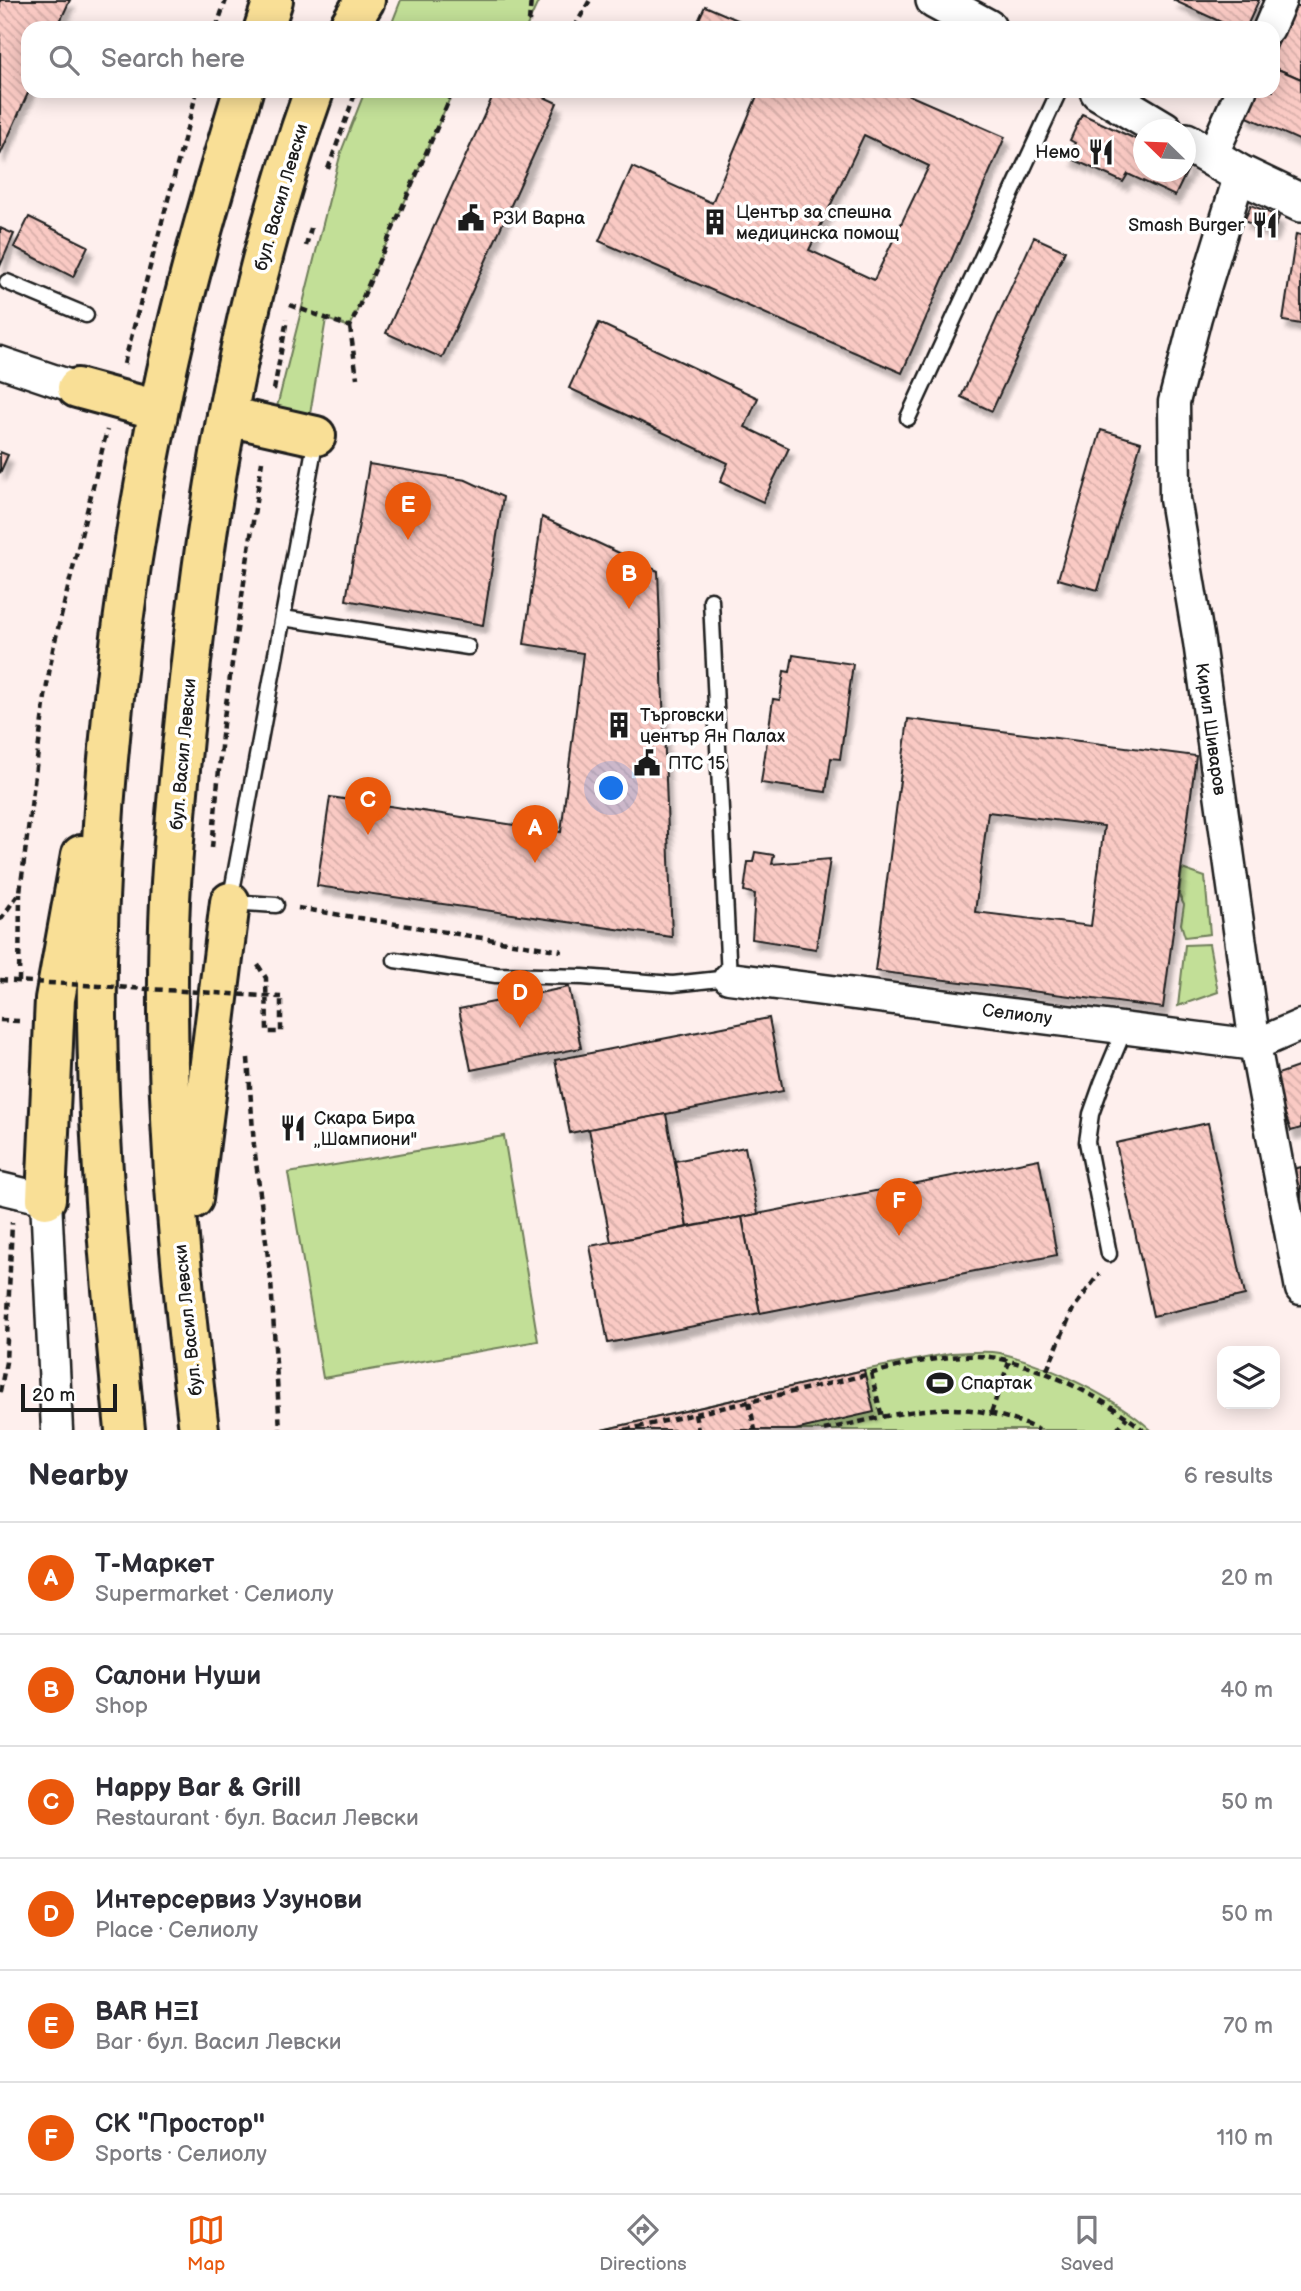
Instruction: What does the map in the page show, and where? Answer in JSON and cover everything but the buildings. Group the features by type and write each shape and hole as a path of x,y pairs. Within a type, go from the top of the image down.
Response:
{"highway":[{"path":"266,21 273,0"},
{"path":"341,21 349,0"},
{"path":"352,21 365,0"},
{"path":"46,1199 55,999 121,636 136,531 158,410 198,246 241,98"},
{"name":"бул. Васил Левски","path":"199,1430 172,1135 168,1013 170,901 183,733 202,557 227,416 266,244 295,142 311,98"},
{"path":"77,388 158,410"},
{"path":"227,416 316,436"},
{"path":"121,636 100,862 97,964 101,1115 111,1286 125,1430"},
{"path":"183,1274 230,902"},
{"path":"194,1384 213,1430"}],"street":[{"path":"935,0 974,21"},
{"path":"1272,21 1281,0"},
{"path":"1111,98 1146,119"},
{"name":"Кирил Шиваров","path":"1238,98 1212,158 1196,317 1174,402 1175,499 1199,642 1255,1045 1301,1289"},
{"path":"1212,158 1301,203"},
{"path":"0,362 77,388"},
{"name":"Селиолу","path":"729,978 1255,1045"},
{"path":"1255,1045 1301,1025"},
{"path":"0,1188 46,1199 57,1430"}],"lane":[{"path":"908,418 1056,98"},
{"path":"8,282 86,314"},
{"path":"276,905 230,902 316,436"},
{"path":"395,960 496,975 583,976 673,984 729,978 711,600"},
{"path":"283,618 468,646"},
{"path":"1109,1254 1087,1142 1095,1104 1125,1028"}],"path":[{"path":"218,21 226,0"},
{"path":"529,21 531,0"},
{"path":"578,21 590,0"},
{"path":"0,920 20,892 53,649 115,399 195,98"},
{"path":"326,176 354,98"},
{"path":"357,379 350,327 450,98"},
{"path":"304,253 311,227"},
{"path":"293,292 290,305 350,327"},
{"path":"211,859 223,724 267,425 287,318"},
{"path":"276,905 564,951"},
{"path":"0,980 281,997 281,1032 267,1032 266,978"},
{"path":"247,1001 248,988"},
{"path":"0,1020 19,1021"},
{"path":"248,1054 254,1146 271,1281 280,1430"},
{"path":"1047,1370 1073,1309 1101,1271 1109,1254"},
{"path":"625,1430 871,1373 957,1357 990,1357 1050,1376 1100,1399 1143,1430"},
{"path":"991,1413 1009,1362"},
{"path":"871,1373 882,1417"},
{"path":"749,1402 755,1430"},
{"path":"824,1430 935,1408 991,1413 1039,1430"},
{"path":"695,1414 698,1430"},
{"path":"1117,1430 1127,1417"}],"green space":[{"path":"401,0 539,0 529,21 393,21"},
{"path":"362,98 450,98 350,327 326,319 309,420 275,415 341,152"},
{"path":"1182,869 1205,877 1210,934 1185,937 1181,924 1184,905 1179,895"},
{"path":"1209,944 1218,992 1178,1006 1185,945"},
{"path":"504,1136 538,1341 323,1378 288,1173"},
{"name":"Спартак","path":"994,1352 1038,1365 1100,1394 1151,1430 602,1430 864,1370 951,1353"}],"place":[{"name":"Немо","path":"1101,152"},
{"name":"РЗИ Варна","path":"471,218"},
{"name":"Център за спешна медицинска помощ","path":"715,222"},
{"name":"Smash Burger","path":"1265,225"},
{"name":"BAR HΞI","path":"408,540"},
{"name":"Салони Нуши","path":"629,609"},
{"name":"Търговски център Ян Палах","path":"619,725"},
{"name":"ПТС 15","path":"647,763"},
{"name":"Happy Bar & Grill","path":"368,835"},
{"name":"Т-Маркет","path":"535,863"},
{"name":"Интерсервиз Узунови","path":"520,1028"},
{"name":"Скара Бира ,,Шампиони\"","path":"293,1128"},
{"name":"СК \"Простор''","path":"899,1236"},
{"name":"Спартак","path":"940,1383"}]}
